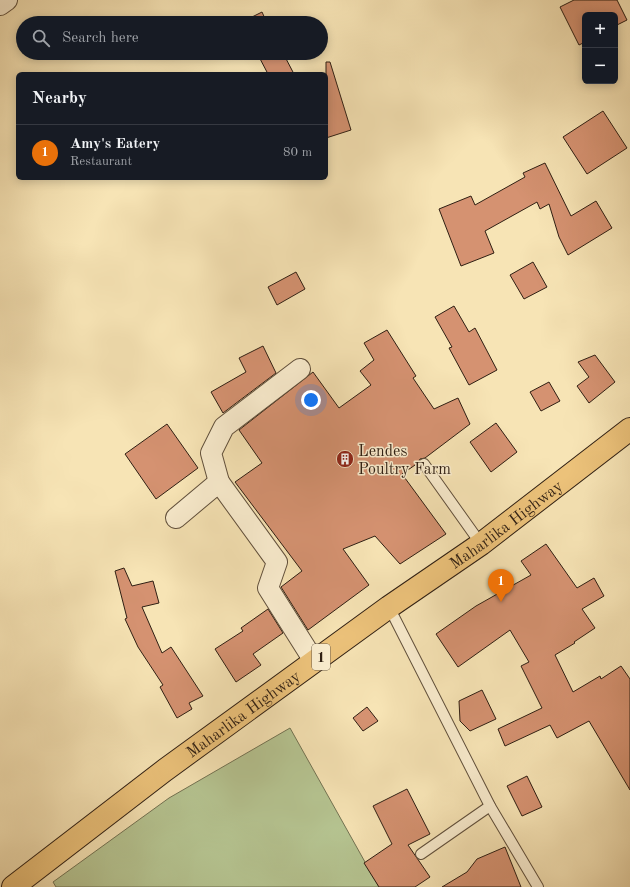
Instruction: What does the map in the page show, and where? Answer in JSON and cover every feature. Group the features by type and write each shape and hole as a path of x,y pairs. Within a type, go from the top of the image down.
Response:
{"highway":[{"name":"Maharlika Highway","path":"13,887 166,770 314,661 481,544 630,429"}],"street":[{"path":"0,5 7,0"},
{"path":"300,369 224,427 211,453 220,482 277,562 268,588 314,661"},
{"path":"176,518 220,482"}],"lane":[{"path":"424,464 481,544"},
{"path":"389,607 490,806 538,887"},
{"path":"420,854 490,806"}],"green space":[{"path":"290,728 379,887 56,887 53,882 169,798"}],"building":[{"path":"574,0 617,0 627,20 618,24 618,12 582,12 582,44 579,45 560,7"},
{"path":"262,12 264,16 254,16"},
{"path":"261,60 287,60 293,72 267,72"},
{"path":"326,62 330,62 351,130 328,137 328,72 326,72"},
{"path":"603,111 627,148 587,174 563,137"},
{"path":"545,163 571,216 596,201 612,228 568,255 559,237 549,204 540,209 537,202 485,231 494,253 461,266 439,209 471,196 475,205 525,177 523,173"},
{"path":"533,262 547,287 524,299 510,275"},
{"path":"296,272 305,289 277,305 268,287"},
{"path":"454,306 469,332 475,328 497,370 469,385 449,348 452,347 435,317"},
{"name":"Lendes Poultry Farm","path":"387,330 416,376 413,378 434,409 458,398 470,424 425,458 420,459 418,463 402,474 446,534 400,564 375,536 343,549 369,585 308,630 281,587 302,571 235,482 262,463 239,430 313,372 339,408 371,385 360,371 374,360 364,343"},
{"path":"263,346 276,373 223,413 211,392 246,372 239,358"},
{"path":"595,355 615,382 589,403 577,386 589,377 578,362"},
{"path":"549,382 560,401 541,411 530,392"},
{"path":"496,423 517,452 491,472 470,442"},
{"path":"167,424 198,468 156,499 125,454"},
{"path":"546,544 577,588 594,578 604,596 582,609 595,628 574,642 575,643 555,655 573,692 600,676 601,679 621,666 630,679 630,790 589,721 557,738 550,725 505,746 498,729 542,708 521,666 529,662 510,630 458,667 436,634 476,606 531,575 521,561"},
{"path":"124,568 132,586 153,581 159,603 142,607 162,653 171,647 203,696 189,703 192,709 177,718 160,687 163,685 138,647 125,619 127,618 115,571"},
{"path":"268,609 283,633 253,654 261,665 236,682 215,649 243,631 241,628"},
{"path":"482,690 496,719 470,731 460,721 459,701"},
{"path":"367,707 378,721 363,731 353,718"},
{"path":"527,776 542,807 522,816 507,786"},
{"path":"407,789 430,834 408,845 430,877 415,887 379,887 364,863 392,844 373,806"},
{"path":"505,847 521,887 442,887 467,872 477,859"}],"place":[{"name":"Lendes Poultry Farm","path":"345,459"},
{"name":"Amy's Eatery","path":"501,602"}]}
